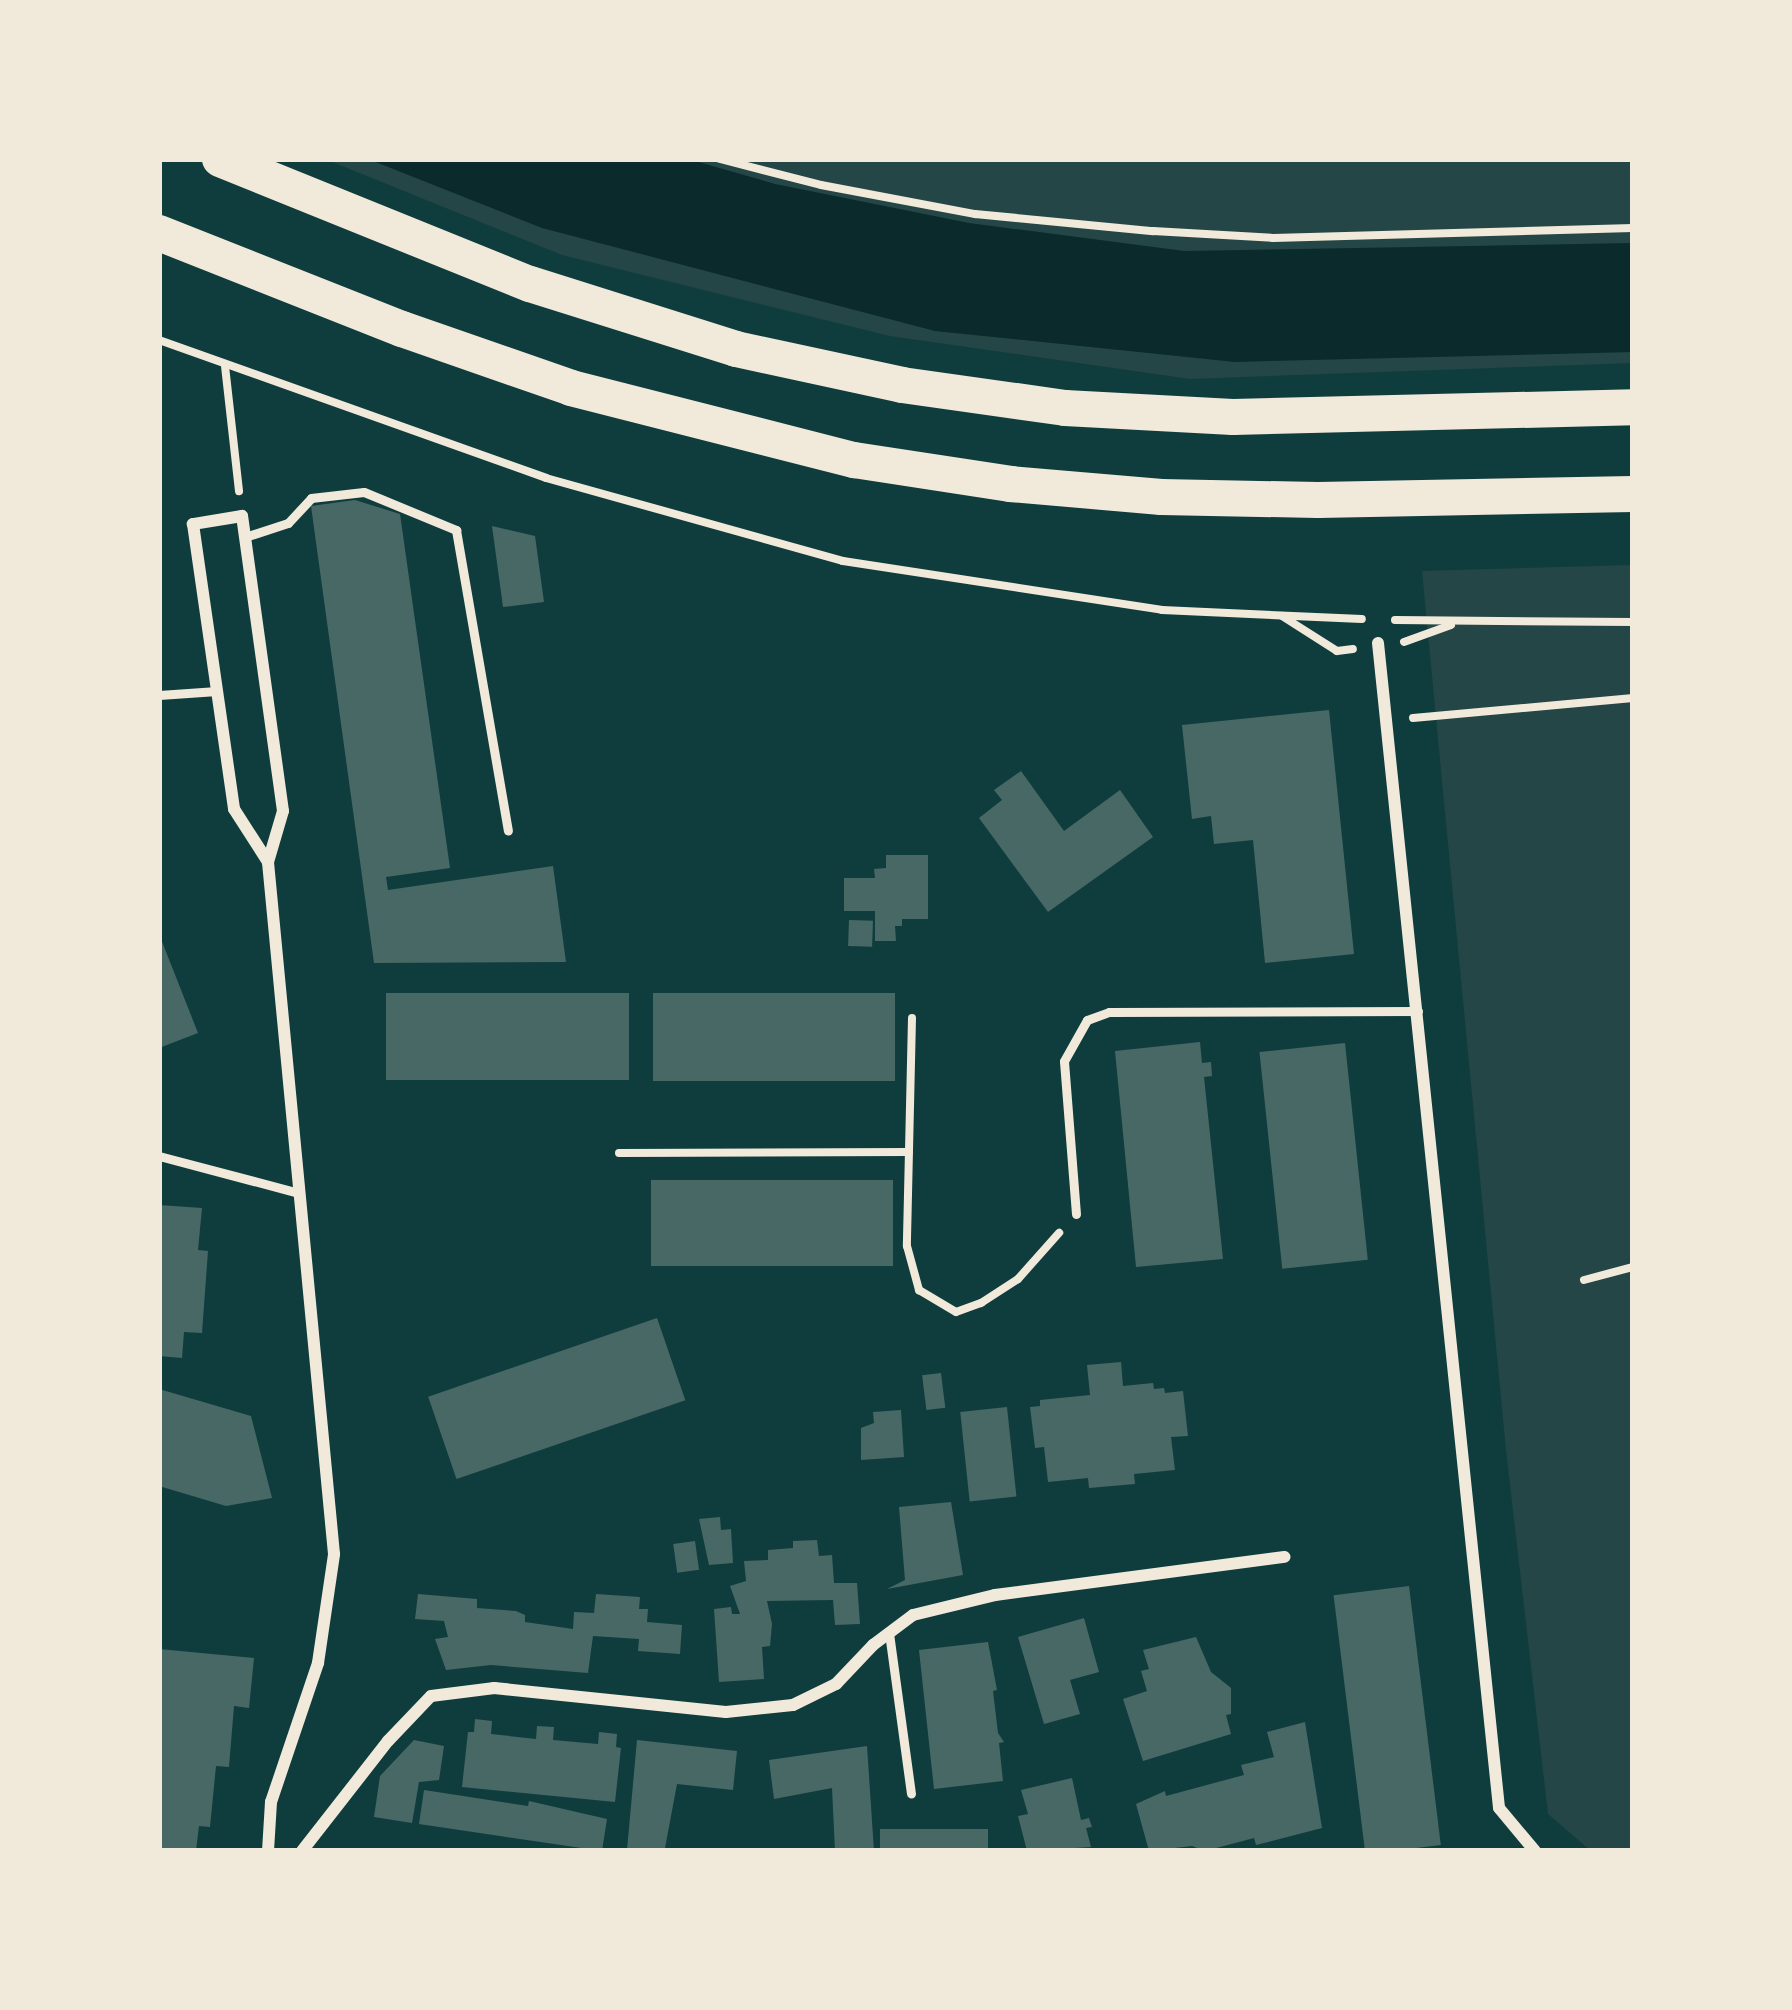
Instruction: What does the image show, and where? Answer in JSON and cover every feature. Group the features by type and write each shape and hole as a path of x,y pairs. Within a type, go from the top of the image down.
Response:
{"highway":[{"path":"220,159 530,284 736,349 902,385 1066,407 1233,417 1633,407"},
{"path":"159,233 402,329 571,388 854,460 1010,484 1161,496 1318,500 1633,494"}],"street":[{"path":"268,862 234,809 193,524 242,516 283,811 268,862 334,1554 318,1663 271,1802 268,1851"},
{"path":"1378,645 1499,1808 1535,1851"},
{"path":"302,1851 388,1741 431,1696 494,1688 726,1712 794,1705 836,1684 914,1615 995,1594 1285,1557"}],"lane":[{"path":"244,537 288,523 311,498 364,492 456,530 508,831"},
{"path":"159,695 217,691"},
{"path":"1076,1214 1064,1061 1087,1020 1109,1012 1418,1011"},
{"path":"159,1156 299,1192"},
{"path":"889,1633 911,1793"}],"path":[{"path":"720,159 821,185 975,214 1153,231 1273,238 1633,228"},
{"path":"159,340 546,478 843,562 1162,610 1458,622 1633,622"},
{"path":"225,366 242,516"},
{"path":"1281,616 1337,651 1421,638 1458,622"},
{"path":"1388,720 1633,698"},
{"path":"912,1018 907,1246 919,1290 956,1312 1018,1279 1076,1214"},
{"path":"619,1153 909,1152"},
{"path":"1584,1280 1633,1267"}],"shaded area":[{"path":"325,159 1633,159 1633,363 1190,379 890,336 562,255"},
{"path":"368,159 688,159 775,184 969,223 1184,251 1633,243 1633,352 1235,362 935,331 542,228"},
{"path":"1633,565 1633,1851 1591,1851 1548,1814 1506,1450 1422,571"}],"building":[{"path":"355,500 400,514 450,868 386,877 388,890 553,866 566,962 374,963 311,506"},
{"path":"492,526 535,536 544,602 503,607"},
{"path":"1329,710 1354,954 1265,963 1253,840 1214,844 1211,816 1192,819 1182,725"},
{"path":"1021,771 1064,831 1120,790 1153,837 1048,912 979,818 1002,800 994,790"},
{"path":"886,855 928,855 928,919 902,919 902,926 895,926 896,941 875,941 875,911 844,911 844,878 875,878 874,869 886,868"},
{"path":"849,920 873,921 872,947 848,946"},
{"path":"159,934 198,1033 159,1048"},
{"path":"386,993 629,993 629,1080 386,1080"},
{"path":"653,993 895,993 895,1081 653,1081"},
{"path":"1200,1042 1202,1063 1211,1062 1212,1076 1204,1077 1223,1259 1136,1267 1115,1051"},
{"path":"1345,1043 1368,1260 1282,1269 1259,1052"},
{"path":"651,1180 893,1180 893,1266 651,1266"},
{"path":"159,1205 202,1208 198,1250 208,1251 202,1333 184,1332 182,1358 159,1356"},
{"path":"657,1318 685,1400 457,1479 428,1397"},
{"path":"1121,1362 1123,1386 1153,1383 1154,1389 1164,1388 1165,1393 1183,1391 1188,1436 1171,1437 1175,1470 1134,1474 1135,1484 1089,1488 1088,1478 1048,1482 1044,1447 1035,1448 1030,1407 1040,1406 1040,1400 1090,1395 1087,1365"},
{"path":"941,1373 945,1408 926,1410 922,1375"},
{"path":"159,1389 251,1416 272,1498 226,1506 159,1486"},
{"path":"1007,1407 1016,1497 970,1501 960,1412"},
{"path":"901,1410 904,1457 861,1460 861,1428 874,1423 873,1412"},
{"path":"951,1502 963,1575 887,1589 905,1580 899,1507"},
{"path":"720,1517 721,1530 731,1529 733,1563 709,1565 699,1519"},
{"path":"817,1540 819,1556 832,1555 834,1583 857,1583 860,1624 835,1625 833,1600 767,1601 772,1624 770,1646 762,1647 764,1679 719,1682 714,1609 731,1607 732,1614 740,1614 730,1586 746,1581 744,1561 768,1560 768,1550 793,1548 793,1541"},
{"path":"695,1541 699,1570 677,1573 673,1544"},
{"path":"1409,1586 1441,1845 1365,1851 1334,1595"},
{"path":"418,1594 477,1599 477,1608 516,1611 525,1615 525,1622 573,1629 574,1612 594,1613 596,1594 640,1597 639,1609 648,1609 647,1622 682,1625 680,1654 638,1651 639,1639 593,1636 588,1673 491,1665 446,1670 435,1639 448,1637 444,1621 415,1619"},
{"path":"1084,1618 1099,1672 1070,1680 1080,1714 1044,1724 1018,1637"},
{"path":"1196,1637 1211,1672 1231,1688 1231,1714 1226,1715 1231,1734 1143,1761 1123,1699 1147,1691 1141,1671 1149,1669 1143,1650"},
{"path":"988,1642 997,1690 993,1691 998,1733 1004,1742 999,1743 1003,1781 934,1789 919,1650"},
{"path":"159,1649 254,1658 249,1708 234,1706 229,1767 216,1766 210,1827 199,1826 196,1851 159,1851"},
{"path":"475,1719 492,1721 491,1734 536,1739 537,1726 554,1727 553,1740 598,1744 599,1732 617,1734 616,1747 621,1748 615,1802 462,1787 468,1732 474,1732"},
{"path":"1305,1722 1322,1828 1256,1845 1254,1838 1205,1851 1192,1846 1149,1851 1136,1804 1165,1791 1166,1796 1244,1775 1241,1765 1274,1757 1267,1732"},
{"path":"414,1740 444,1746 439,1780 419,1782 412,1823 374,1817 380,1776"},
{"path":"637,1740 737,1751 733,1790 677,1784 665,1848 658,1851 627,1850"},
{"path":"867,1746 874,1851 835,1851 832,1788 774,1799 769,1760"},
{"path":"1072,1778 1081,1820 1089,1818 1092,1827 1086,1828 1091,1847 1027,1851 1018,1816 1028,1814 1021,1790"},
{"path":"424,1790 528,1806 529,1801 607,1819 602,1851 419,1824"},
{"path":"880,1829 988,1829 988,1851 880,1851"}]}
